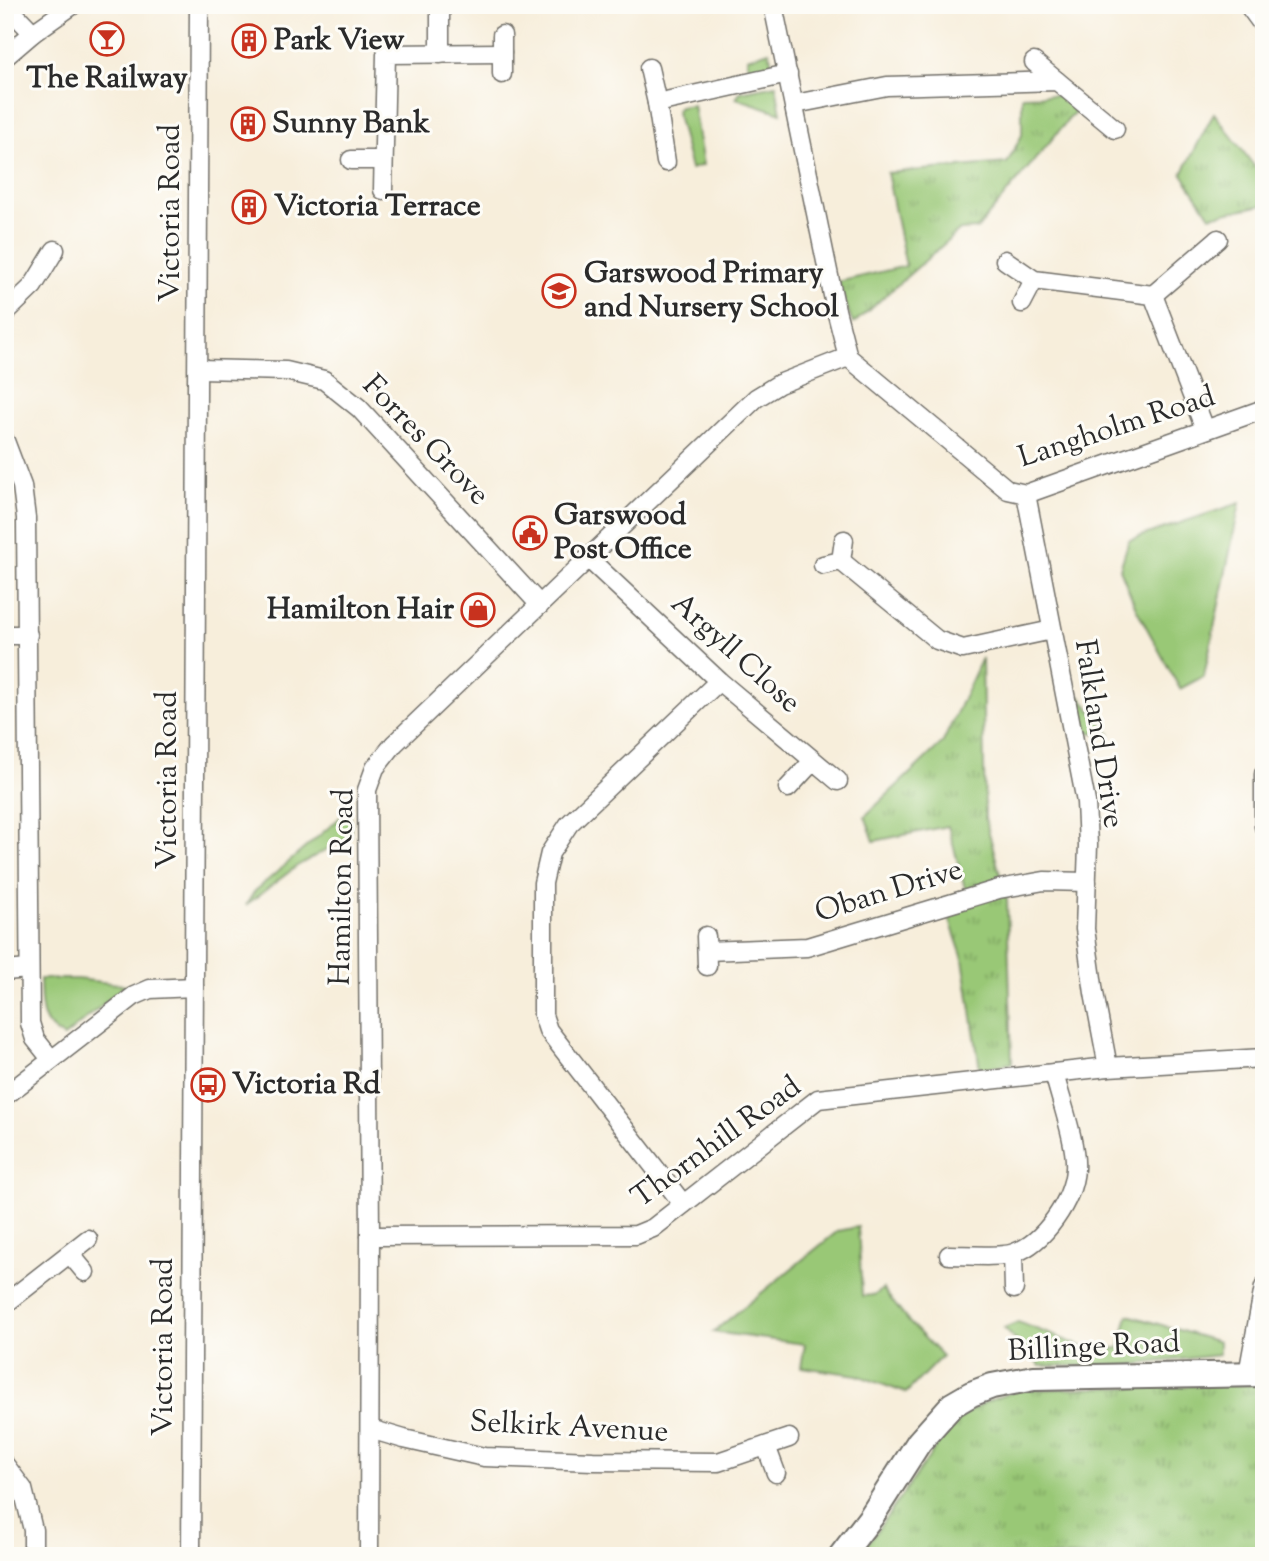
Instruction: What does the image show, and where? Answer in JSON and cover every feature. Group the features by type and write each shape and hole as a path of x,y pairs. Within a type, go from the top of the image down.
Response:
{"main road":[{"name":"Billinge Road","path":"841,1556 871,1517 919,1442 938,1418 952,1405 971,1394 992,1386 1034,1378 1256,1374"}],"street":[{"path":"6,5 39,28"},
{"path":"5,57 39,28 73,5"},
{"name":"Victoria Road","path":"191,1556 199,5"},
{"path":"440,5 440,54"},
{"path":"773,5 836,310 848,356"},
{"path":"1250,5 1264,24"},
{"path":"502,35 502,74"},
{"path":"383,190 386,54 502,54"},
{"path":"1034,62 1115,129"},
{"path":"649,68 666,162"},
{"path":"657,103 788,74"},
{"path":"794,104 887,86 1058,80"},
{"path":"351,160 383,160"},
{"path":"1005,260 1034,280 1153,295 1218,241"},
{"path":"5,313 43,282 55,250"},
{"path":"1023,303 1034,280"},
{"path":"1153,295 1205,429"},
{"name":"Langholm Road","path":"848,356 1008,490 1026,494 1264,409"},
{"name":"Hamilton Road","path":"369,1556 367,790 375,768 394,744 756,398 779,384 848,356"},
{"name":"Forres Grove","path":"199,369 286,371 324,380 359,408 540,605"},
{"path":"5,441 13,486 26,518 30,1023 35,1039 51,1059"},
{"name":"Falkland Drive","path":"1026,494 1086,802 1088,845 1085,929 1108,1067"},
{"path":"841,561 844,540"},
{"name":"Argyll Close","path":"590,559 719,681 838,781"},
{"path":"841,561 937,640 963,649 1052,630"},
{"path":"823,565 841,561"},
{"path":"5,635 28,635"},
{"path":"683,1204 548,1030 543,1015 543,883 550,853 569,824 719,681"},
{"path":"788,788 813,761"},
{"path":"1264,774 1264,827"},
{"name":"Oban Drive","path":"707,951 807,947 999,889 1044,881 1087,882"},
{"path":"5,971 29,969"},
{"path":"5,1096 142,992 160,988 194,987"},
{"name":"Thornhill Road","path":"370,1237 636,1235 653,1227 818,1099 1108,1067 1264,1058"},
{"path":"949,1255 1013,1254 1034,1242 1052,1223 1070,1188 1075,1168 1073,1145 1054,1073"},
{"path":"5,1304 88,1239"},
{"path":"70,1254 85,1272"},
{"path":"1013,1254 1014,1289"},
{"path":"1256,1374 1264,1287"},
{"name":"Selkirk Avenue","path":"370,1429 404,1440 484,1457 718,1462 789,1438"},
{"path":"766,1446 776,1473"},
{"path":"5,1465 23,1489 33,1530 33,1556"}],"green space":[{"path":"769,51 774,73 750,78 747,58"},
{"path":"776,85 781,113 736,98 740,92"},
{"path":"1057,95 1078,108 977,229 960,230 853,324 838,282 906,266 887,173 1007,163 1022,135 1022,96"},
{"path":"693,105 703,165 691,169 676,111 679,107"},
{"path":"1214,113 1264,179 1264,205 1210,216 1182,174"},
{"path":"1240,503 1204,676 1180,689 1136,608 1120,569 1129,540"},
{"path":"982,658 985,818 1007,900 1012,1063 980,1069 963,959 943,900 966,892 948,826 874,841 865,816 943,742"},
{"path":"1079,695 1110,734 1085,732"},
{"path":"350,809 351,836 297,866 246,905 254,892"},
{"path":"40,979 77,979 126,985 64,1037 45,1020 41,1005"},
{"path":"858,1227 862,1296 875,1295 883,1289 907,1320 942,1356 906,1393 857,1375 801,1367 805,1344 713,1332 838,1231"},
{"path":"1128,1315 1219,1342 1219,1355 1120,1366 1040,1366 1004,1328 1018,1322 1091,1350 1120,1348"},
{"path":"1264,1384 1264,1556 859,1556 950,1429 975,1408 994,1399 1018,1390"}],"place":[{"name":"The Railway","path":"107,39"},
{"name":"Park View","path":"249,41"},
{"name":"Sunny Bank","path":"248,124"},
{"name":"Victoria Terrace","path":"249,207"},
{"name":"Garswood Primary and Nursery School","path":"559,291"},
{"name":"Garswood Post Office","path":"530,533"},
{"name":"Hamilton Hair","path":"478,610"},
{"name":"Victoria Rd","path":"208,1085"}]}
